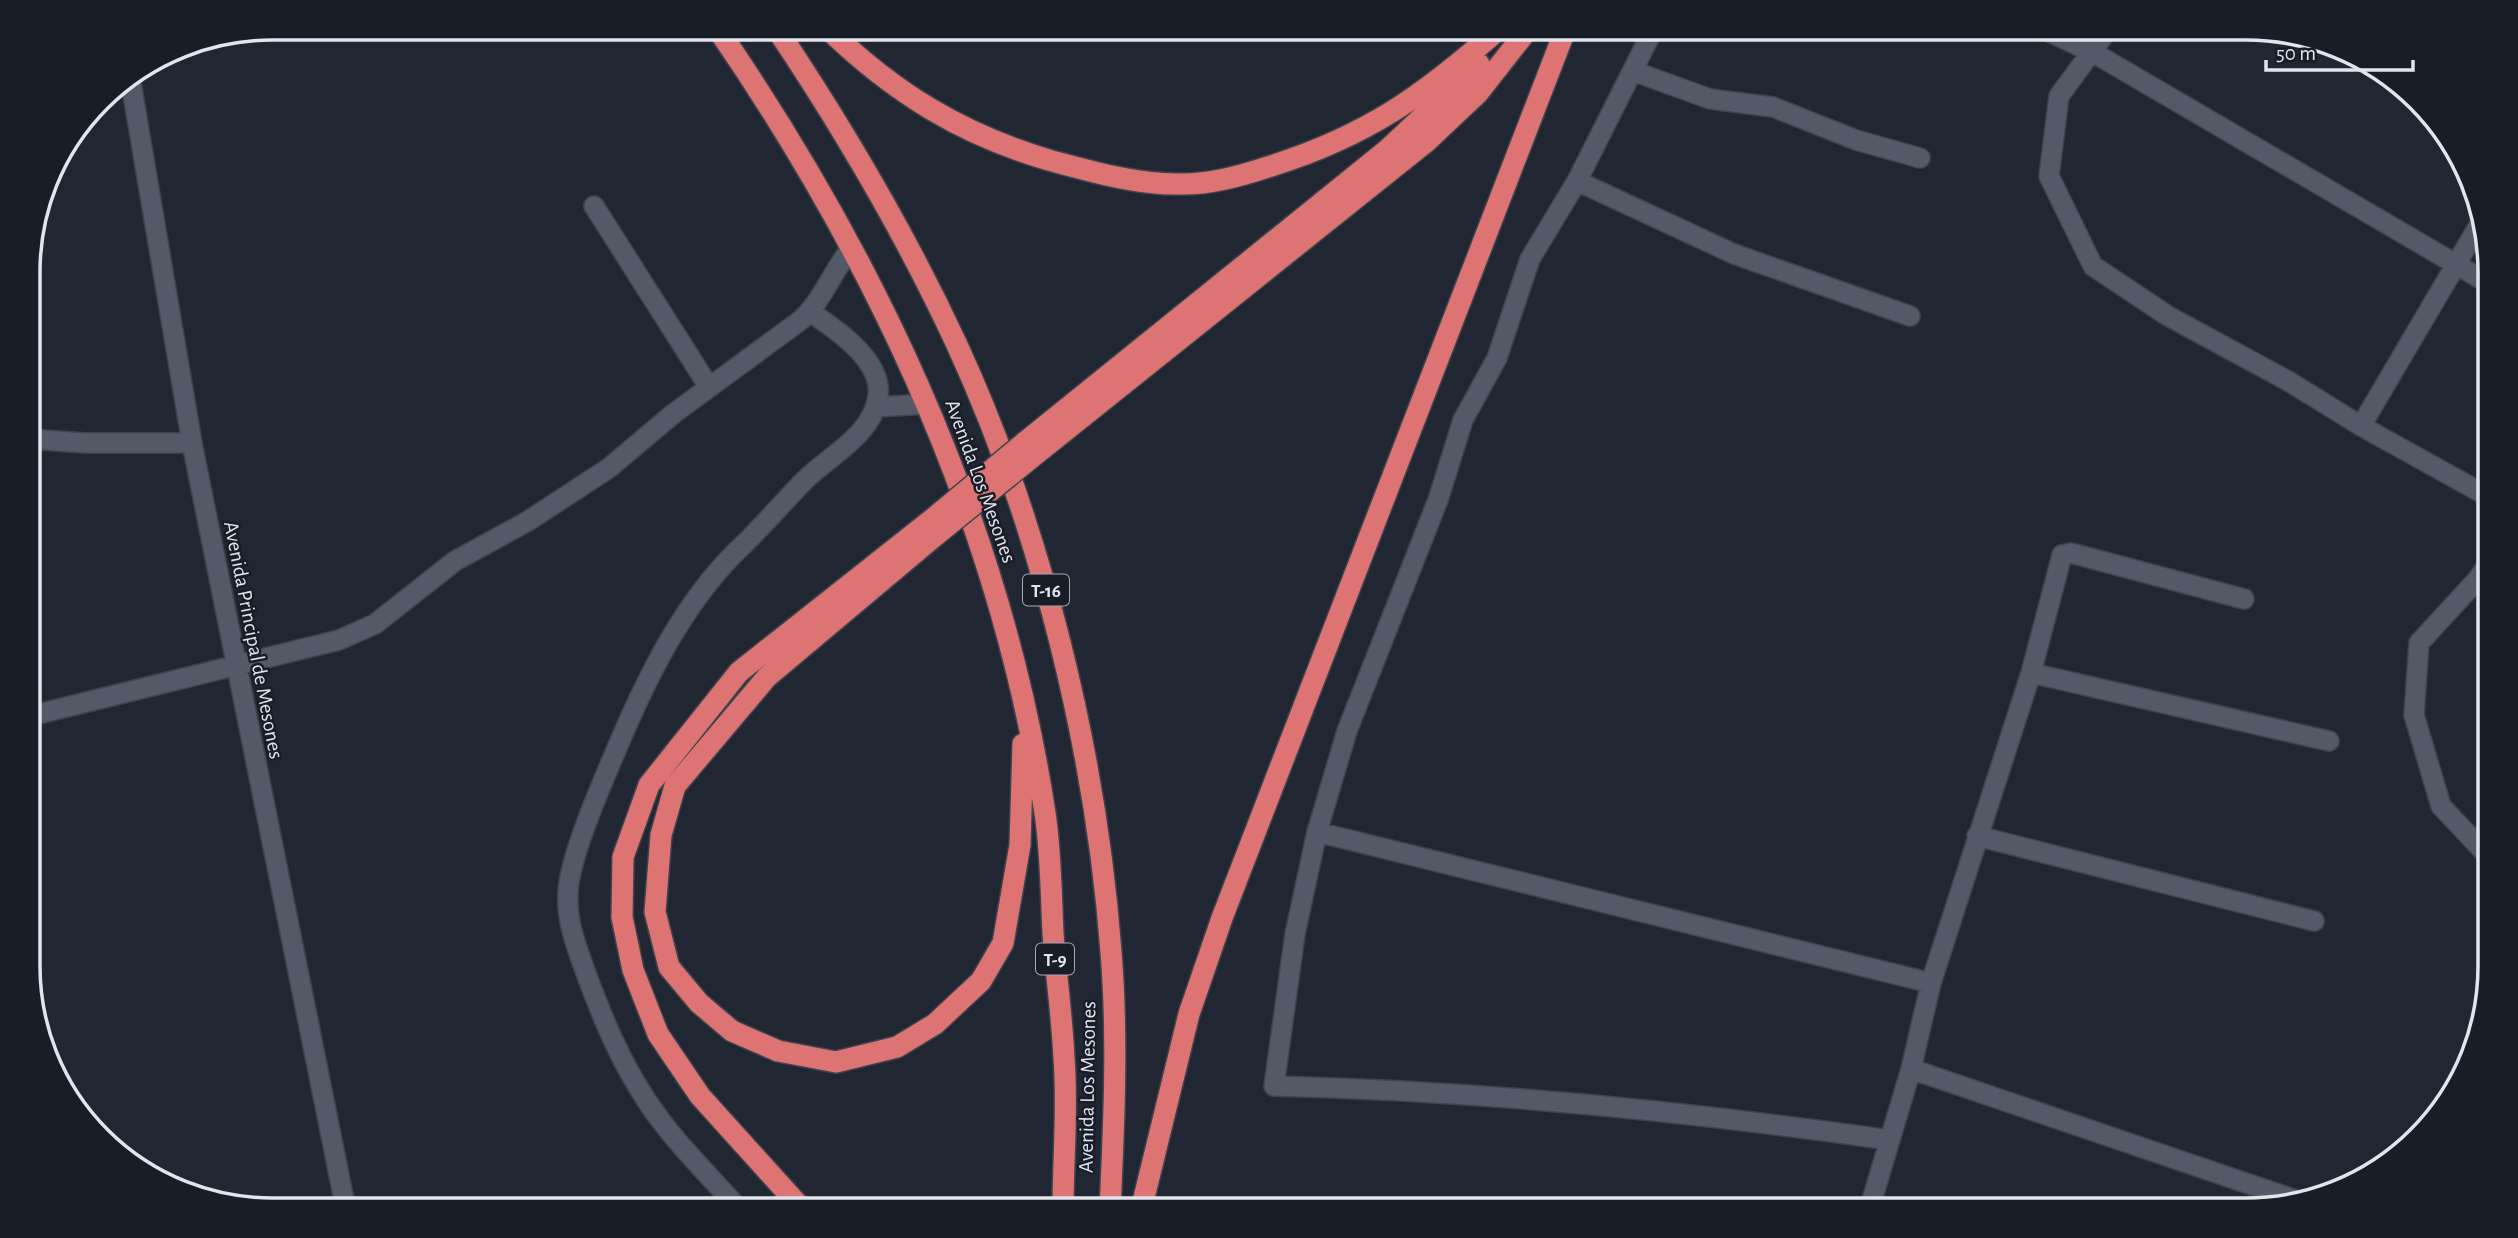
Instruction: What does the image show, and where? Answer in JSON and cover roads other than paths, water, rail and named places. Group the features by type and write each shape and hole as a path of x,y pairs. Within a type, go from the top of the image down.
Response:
{"highway":[{"name":"Avenida Los Mesones","path":"725,40 767,101 851,248 910,361 976,531 1024,711 1045,815 1065,1062 1063,1198"},
{"name":"Avenida Los Mesones","path":"784,40 811,80 905,242 957,345 989,424 1045,583 1093,801 1111,952 1114,1044 1110,1198"},
{"path":"840,40 870,68 950,122 1013,149 1081,169 1144,182 1179,184 1241,176 1333,144 1384,119 1443,78 1488,40"},
{"path":"1024,711 1020,845 1003,943 981,981 935,1024 897,1047 836,1062 778,1051 732,1031 699,1003 669,967 655,912 661,835 675,786 767,677 933,528 1387,150 1480,63 1494,40"},
{"path":"1027,450 1426,142 1478,93 1520,40"},
{"path":"1145,1198 1189,1014 1222,918 1561,40"},
{"path":"792,1198 700,1096 658,1034 633,970 622,917 623,857 649,785 739,672 933,528"}],"street":[{"path":"1648,40 1577,181 1530,259 1497,358 1463,420 1438,500 1347,730 1317,832 1295,934 1274,1086 1356,1089 1668,1111 1890,1140"},
{"path":"2066,40 2094,53 2478,277"},
{"path":"2102,40 2059,96 2049,176 2094,266 2168,316 2290,382 2361,426 2478,491"},
{"path":"1633,71 1710,99 1773,107 1856,140 1920,158"},
{"name":"Avenida Principal de Mesones","path":"132,88 192,443 344,1198"},
{"path":"1577,181 1734,254 1910,316"},
{"path":"594,206 709,387"},
{"path":"2361,426 2474,232"},
{"path":"40,713 339,640 375,624 455,561 528,521 609,468 709,387 810,312 832,273 851,248"},
{"path":"729,1198 663,1123 615,1045 572,934 568,907 571,873 632,713 694,603 725,563 761,530 793,492 854,438 876,407 878,386 872,368 845,338 810,312"},
{"path":"876,407 928,404"},
{"path":"41,440 85,443 192,443"},
{"path":"1873,1197 1912,1069 1931,983 2031,673 2062,555 2071,553 2244,599"},
{"path":"2478,591 2419,643 2414,715 2441,806 2478,845"},
{"path":"2031,673 2329,741"},
{"path":"1317,832 1931,983"},
{"path":"1977,835 2314,921"},
{"path":"1912,1069 2280,1194"}]}
